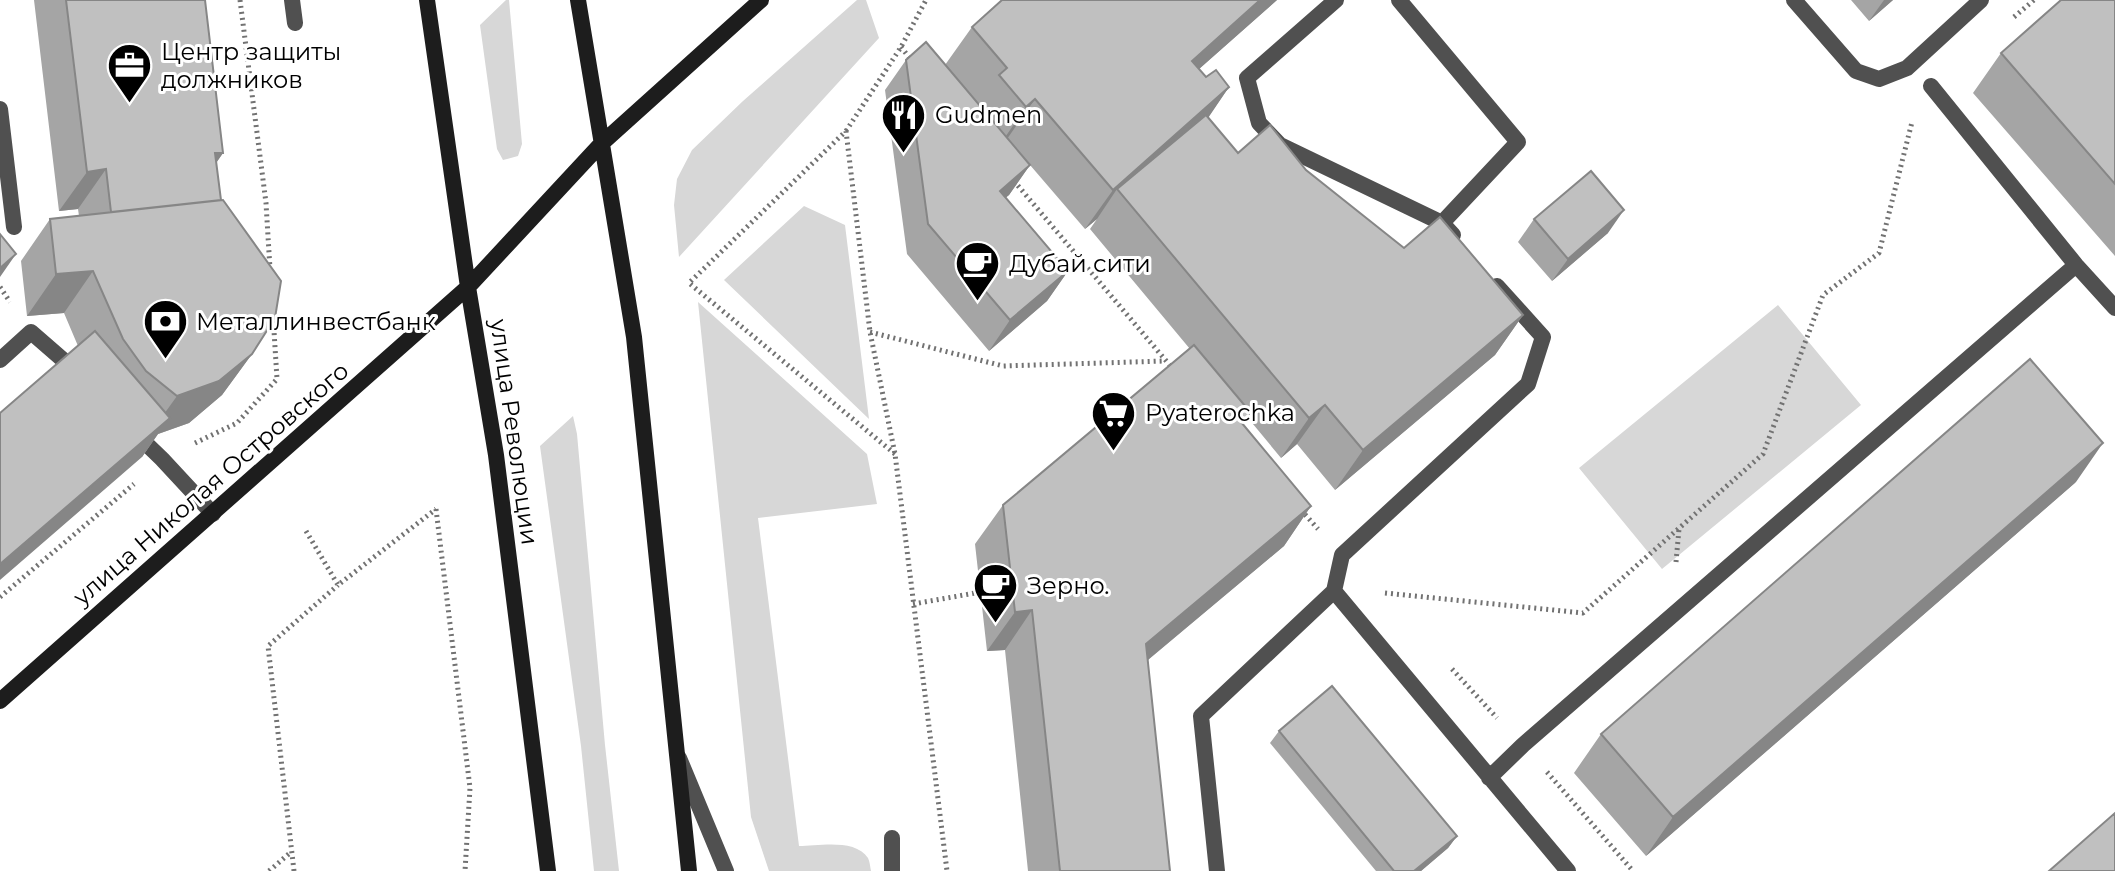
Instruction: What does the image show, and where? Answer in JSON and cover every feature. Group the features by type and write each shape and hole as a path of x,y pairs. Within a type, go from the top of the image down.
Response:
{"main road":[{"name":"улица Революции","path":"427,0 468,287 496,455 548,871"},
{"path":"578,0 634,337 689,871"},
{"name":"улица Николая Островского","path":"0,701 468,287 601,144 761,0"}],"street":[{"path":"292,0 295,23"},
{"path":"1336,0 1247,78 1259,123 1280,145 1442,223 1462,246"},
{"path":"1399,0 1518,142 1442,223"},
{"path":"1794,0 1856,71 1879,79 1907,68 1981,0"},
{"path":"1931,86 2076,265 2115,308"},
{"path":"0,109 14,227"},
{"path":"1489,778 1523,745 2076,265"},
{"path":"1217,871 1201,716 1334,591 1342,555 1528,384 1543,337 1482,269"},
{"path":"0,360 31,332 88,384"},
{"path":"119,418 213,514"},
{"path":"1334,591 1568,871"},
{"path":"677,751 726,871"},
{"path":"892,838 892,871"}],"path":[{"path":"240,0 266,203"},
{"path":"895,454 689,283 846,131 901,47 926,0"},
{"path":"2011,19 2034,0"},
{"path":"901,47 919,69"},
{"path":"1392,603 1381,592 1583,613 1763,454 1823,295 1879,253 1917,99 1931,86"},
{"path":"846,131 870,332 895,454 947,871"},
{"path":"1005,171 1177,373"},
{"path":"870,332 1003,366 1166,361"},
{"path":"294,871 268,646 338,585 436,509 470,788 465,871"},
{"path":"1300,509 1342,555"},
{"path":"306,531 338,585"},
{"path":"913,604 981,592"},
{"path":"1442,658 1633,871"},
{"path":"269,871 292,851"}],"shaded area":[{"path":"509,0 522,144 518,156 503,160 497,149 480,25"},
{"path":"857,0 866,0 879,38 679,257 674,205 677,179 692,150"},
{"path":"804,206 845,225 869,419 724,280"},
{"path":"698,302 867,454 877,504 758,518 799,846 836,844 854,848 868,858 871,871 769,871 751,817"},
{"path":"1778,305 1861,405 1662,569 1579,468"},
{"path":"573,416 619,871 594,871 581,746 540,446"}],"building":[{"path":"66,0 205,0 223,153 215,153 221,200 111,212 106,169 87,172"},
{"path":"1002,0 1260,0 1192,61 1206,77 1216,70 1229,87 1113,190 1035,99 1026,107 999,75 1007,68 972,27"},
{"path":"2061,0 2115,0 2115,184 2001,53"},
{"path":"926,42 1030,165 1000,191 1068,271 1010,320 928,224 906,60"},
{"path":"1206,115 1238,153 1270,125 1306,170 1404,248 1440,217 1523,315 1363,450 1325,405 1309,418 1117,189"},
{"path":"1591,171 1624,210 1568,259 1534,219"},
{"path":"223,200 281,281 275,318 252,354 219,381 177,396 146,371 123,339 93,271 56,274 50,219"},
{"path":"0,234 16,254 0,268"},
{"path":"95,331 170,418 0,564 0,413"},
{"path":"1194,345 1251,413 1241,422 1311,506 1146,644 1170,871 1060,871 1032,610 1015,612 1003,505"},
{"path":"2030,359 2103,443 1673,817 1601,734"},
{"path":"1332,686 1457,836 1414,871 1394,871 1279,731"},
{"path":"2115,813 2115,871 2049,871"}],"place":[{"name":"Центр защиты должников","path":"130,105"},
{"name":"Gudmen","path":"904,154"},
{"name":"Дубай сити","path":"978,303"},
{"name":"Металлинвестбанк","path":"165,361"},
{"name":"Pyaterochka","path":"1114,452"},
{"name":"Зерно.","path":"996,625"}]}
